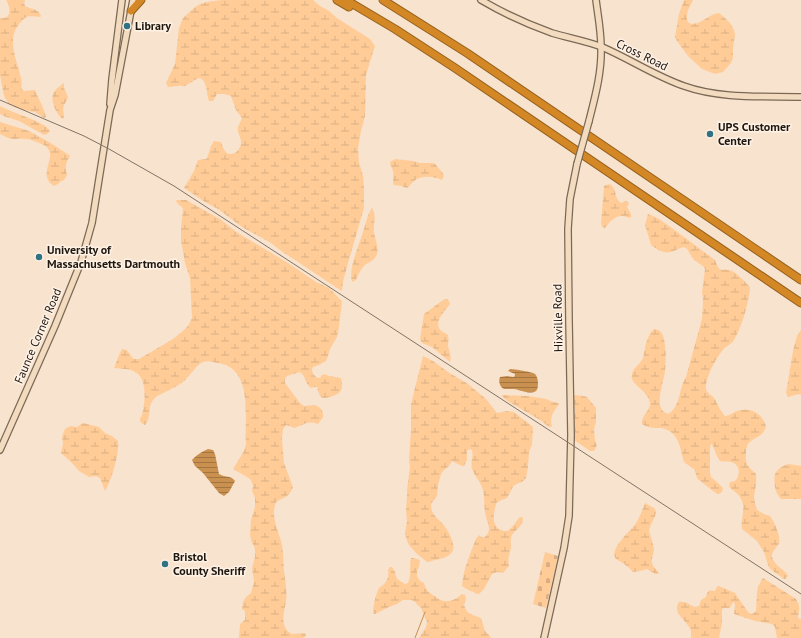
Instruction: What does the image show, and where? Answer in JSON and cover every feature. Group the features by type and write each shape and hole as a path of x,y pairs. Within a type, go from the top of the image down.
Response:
{"highway":[{"path":"131,11 141,0"},
{"path":"336,0 379,20"},
{"path":"346,0 468,77 801,303"},
{"path":"383,0 467,53 801,280"}],"street":[{"name":"Faunce Corner Road","path":"0,450 55,326 81,262 92,224 110,110 110,95 122,0"},
{"name":"Faunce Corner Road","path":"110,110 115,95 133,0"},
{"name":"Cross Road","path":"481,0 536,27 601,47 670,81 697,90 726,95 801,97"},
{"name":"Hixville Road","path":"544,638 569,516 571,431 568,235 570,199 601,64 601,47 596,0"},
{"path":"115,58 122,58"}],"green space":[{"path":"6,0 25,0 25,6 36,10 41,16 25,18 15,32 13,42 14,54 22,81 21,88 24,91 35,90 43,107 46,117 44,118 35,112 22,110 10,105 4,96 0,75 0,18 7,17 9,12 9,6"},
{"path":"221,0 313,0 337,18 370,39 375,46 366,75 365,116 358,148 359,162 363,176 364,208 348,263 342,291 271,243 242,227 218,209 184,188 194,171 198,160 207,158 214,141 221,142 225,151 230,154 236,152 241,144 238,127 242,118 236,110 231,96 217,94 213,101 209,101 206,85 200,78 183,86 168,87 166,83 175,64 179,28 183,18 200,4"},
{"path":"684,0 693,0 687,15 687,20 689,23 698,23 714,14 719,13 730,23 734,30 733,58 731,63 723,72 715,74 702,69 688,56 677,41 675,37 679,14"},
{"path":"64,83 64,88 68,97 63,109 63,119 56,111 52,99 54,92"},
{"path":"0,106 42,124 50,131 44,135 19,121 0,114"},
{"path":"0,122 29,131 69,155 70,156 66,165 67,175 64,180 54,186 49,181 47,170 50,159 49,149 44,145 29,139 13,139 0,134"},
{"path":"395,159 420,163 433,163 444,176 442,180 431,177 420,178 407,188 394,185 393,171 390,162"},
{"path":"610,184 621,203 626,201 628,202 629,204 627,207 631,217 618,216 605,228 603,228 601,224 604,186"},
{"path":"186,200 220,219 238,233 316,282 329,288 342,301 337,337 330,349 326,361 313,367 312,369 314,375 318,378 324,374 341,378 342,387 340,392 328,398 321,397 317,387 311,388 300,372 287,376 285,379 285,383 300,403 304,406 318,406 323,415 317,424 308,423 295,428 286,425 283,429 282,439 284,463 293,487 286,497 276,502 274,508 274,519 283,549 286,590 283,619 284,624 285,628 292,634 304,633 306,635 304,638 239,638 240,624 245,620 245,611 242,609 243,602 251,593 254,582 252,568 255,550 251,541 250,533 251,520 255,507 255,498 252,491 253,486 251,480 233,469 244,451 246,444 245,396 242,384 237,374 229,367 218,363 207,361 201,363 184,381 153,400 145,425 140,422 145,398 142,380 139,375 133,371 114,368 122,349 128,351 134,359 139,359 173,339 188,326 192,318 190,278 185,263 181,241 183,209 176,201"},
{"path":"372,208 375,217 374,233 377,254 373,260 363,268 356,280 352,282 351,270 354,257"},
{"path":"648,214 659,219 715,260 720,269 734,272 750,287 747,307 737,335 723,350 714,363 707,379 706,389 707,392 714,398 725,416 737,411 751,410 758,414 764,421 766,426 765,430 748,445 746,450 746,462 756,474 754,497 757,510 770,516 778,533 779,543 772,553 772,557 777,565 787,574 788,576 785,579 770,569 764,552 757,541 742,529 742,501 739,495 729,486 730,482 737,479 739,473 738,467 731,462 720,461 711,444 711,477 723,488 722,492 717,494 699,480 695,470 684,462 678,440 671,432 666,429 648,427 642,424 643,418 649,409 650,404 645,393 633,382 632,372 642,361 648,338 654,329 657,329 660,331 664,339 666,356 665,371 660,395 661,407 663,411 668,414 674,409 686,377 702,319 702,292 705,269 693,259 684,247 671,252 663,252 651,245 645,225"},
{"path":"447,299 450,304 442,314 438,325 443,332 448,335 448,345 451,357 450,362 432,347 422,343 420,339 424,314 443,300"},
{"path":"801,330 801,395 799,394 788,397 786,393 793,351 797,336"},
{"path":"423,356 468,384 486,399 497,413 507,411 514,412 533,427 532,444 529,452 526,478 522,482 514,485 507,498 497,502 494,513 495,525 503,531 509,530 520,517 523,519 520,526 511,536 511,547 508,558 509,566 503,573 497,572 492,574 484,589 479,594 462,586 465,568 476,539 479,535 483,538 485,537 489,529 485,513 483,489 472,469 472,450 469,449 467,451 467,460 464,466 452,461 443,471 438,485 437,496 431,504 434,514 448,531 453,545 452,552 444,558 427,562 409,545 405,533 407,521 407,490 410,467 411,404"},
{"path":"502,395 528,396 547,399 558,403 559,404 552,417 552,426 549,427 506,400"},
{"path":"575,395 587,397 596,408 596,422 594,429 595,441 597,445 594,451 590,451 574,440 575,410 573,398"},
{"path":"83,423 99,427 105,433 118,441 118,452 110,481 105,491 100,478 96,476 89,477 79,471 61,453 63,443 62,437 66,428 71,426 77,427"},
{"path":"788,464 801,466 801,499 781,499 776,491 774,479 776,472"},
{"path":"645,503 654,508 656,511 649,531 654,550 652,563 659,574 655,574 647,569 633,572 626,565 616,559 614,555 618,545 634,526 640,516"},
{"path":"545,552 558,556 546,608 533,604"},
{"path":"411,558 420,560 417,576 420,581 424,583 431,594 443,601 455,599 462,594 465,595 466,599 464,605 467,611 470,614 481,618 485,631 491,638 419,638 426,627 427,622 421,608 411,600 403,600 375,614 373,613 377,593 379,588 386,581 390,567 392,567 395,572 397,579 405,584 408,583 410,577"},
{"path":"763,578 796,599 798,602 798,617 801,619 801,638 777,638 775,627 772,624 755,621 734,614 735,604 733,602 730,608 722,609 722,623 719,638 691,638 691,631 689,627 678,614 677,606 679,602 685,602 694,607 699,606 701,600 706,597 709,591 715,591 719,586 735,593 751,614 756,611 758,587"}],"shaded area":[{"path":"510,369 534,373 538,382 536,391 528,392 514,389 504,389 500,386 500,377 514,377 515,374 508,371"},
{"path":"208,449 213,450 215,454 219,474 232,478 235,481 229,492 224,496 219,493 203,473 195,466 192,460"}],"waterway":[{"path":"415,638 425,612"}],"railway":[{"path":"0,100 84,136 174,186 801,594"}],"place":[{"name":"Library","path":"127,26"},
{"name":"UPS Customer Center","path":"710,134"},
{"name":"University of Massachusetts Dartmouth","path":"39,257"},
{"name":"Bristol County Sheriff","path":"165,564"}]}
